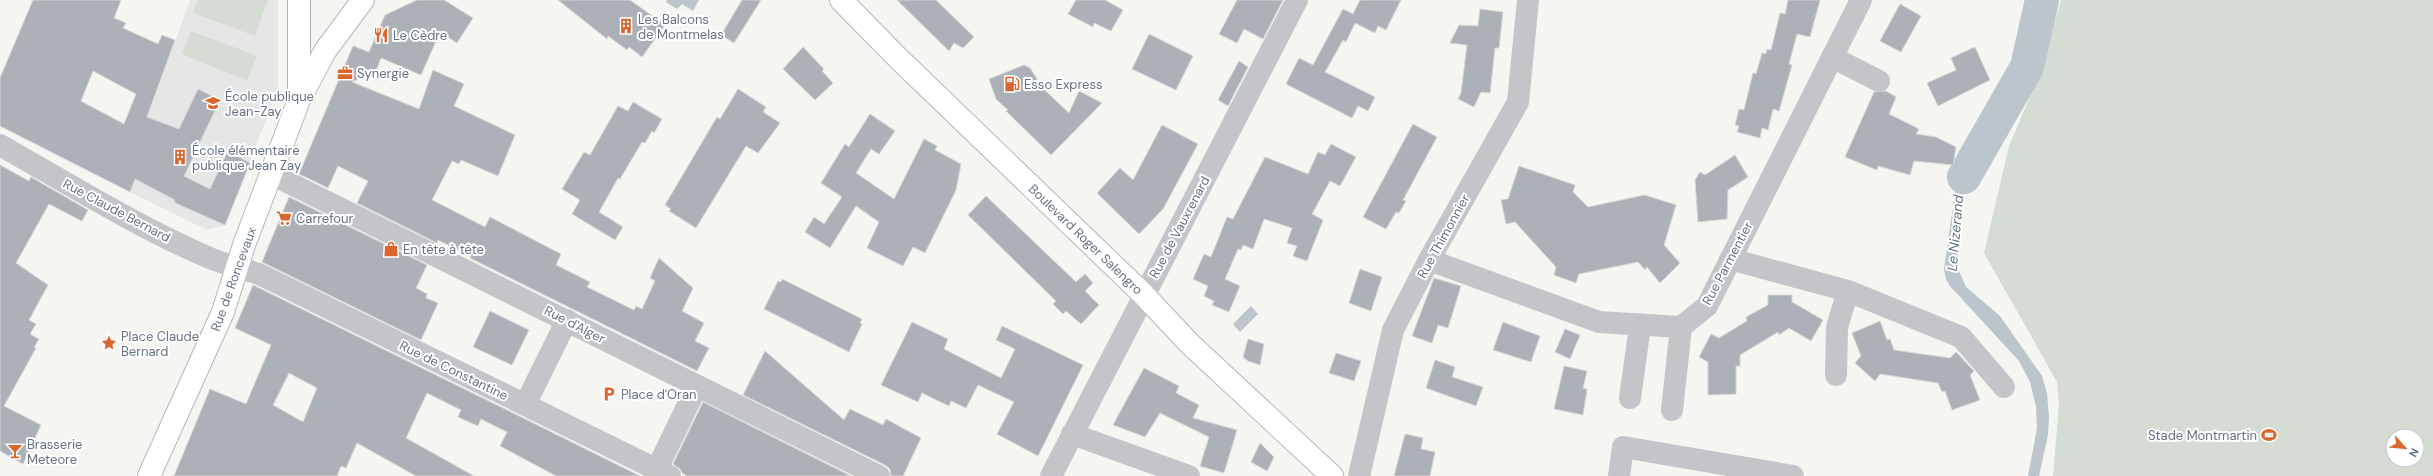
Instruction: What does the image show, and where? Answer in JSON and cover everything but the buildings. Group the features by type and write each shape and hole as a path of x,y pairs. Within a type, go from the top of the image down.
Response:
{"main road":[{"path":"299,0 299,100"},
{"path":"299,100 325,51 363,0"},
{"name":"Boulevard Roger Salengro","path":"841,0 898,58 1143,294 1190,344 1332,476"},
{"name":"Rue de Roncevaux","path":"149,476 223,312 271,174 299,100"}],"street":[{"name":"Rue de Vauxrenard","path":"1051,476 1143,294 1297,0"},
{"name":"Rue Thimonnier","path":"1359,476 1393,330 1429,260 1518,102 1528,0"},
{"name":"Rue Parmentier","path":"1681,327 1707,306 1861,0"},
{"path":"1832,57 1879,81"},
{"name":"Rue Claude Bernard","path":"0,145 120,213 214,260 238,267"},
{"name":"Rue d'Alger","path":"271,174 879,476"},
{"path":"1730,259 1848,291 1961,337 2004,387"},
{"path":"1429,260 1599,322 1640,326 1681,327 1672,410"},
{"name":"Rue de Constantine","path":"238,267 259,274 663,473"},
{"path":"1836,375 1837,327 1848,291"},
{"path":"525,405 567,320"},
{"path":"1630,398 1640,326"},
{"path":"663,473 697,386"},
{"path":"1072,434 1182,475"},
{"path":"1619,476 1623,447 1793,476"}],"shaded area":[{"name":"École publique Jean-Zay","path":"190,0 278,0 278,89 225,225 207,230 122,188"},
{"path":"198,0 268,0 255,36 193,13"},
{"path":"2061,0 2433,0 2433,476 2053,476 2059,404 2057,382 1984,253 2009,146 2037,80"},
{"path":"191,31 257,56 247,81 182,54"}],"water":[{"path":"667,0 699,0 693,11 682,4 677,9 666,2"},
{"path":"2039,0 2053,0 2027,90 2001,132 1986,123 2021,66"},
{"path":"1980,133 1995,142 1967,182 1962,200 1957,250 1958,269 1966,287 2000,316 2042,376 2047,393 2049,417 2048,435 2039,476 2028,476 2037,428 2036,406 2030,382 2019,361 1950,286 1946,279 1944,269 1956,186"},
{"path":"1251,306 1258,314 1240,332 1233,324"}],"waterway":[{"name":"Le Nizerand","path":"1964,177 2027,67 2042,0"}],"place":[{"name":"Les Balcons de Montmelas","path":"626,26"},
{"name":"Le Cèdre","path":"381,35"},
{"name":"Synergie","path":"345,73"},
{"name":"Esso Express","path":"1012,84"},
{"name":"École publique Jean-Zay","path":"213,103"},
{"name":"École élémentaire publique Jean Zay","path":"180,157"},
{"name":"Carrefour","path":"284,218"},
{"name":"En tête à tête","path":"391,249"},
{"name":"Place Claude Bernard","path":"109,343"},
{"name":"Place d'Oran","path":"609,394"},
{"name":"Stade Montmartin","path":"2269,435"},
{"name":"Brasserie Meteore","path":"15,451"}]}
